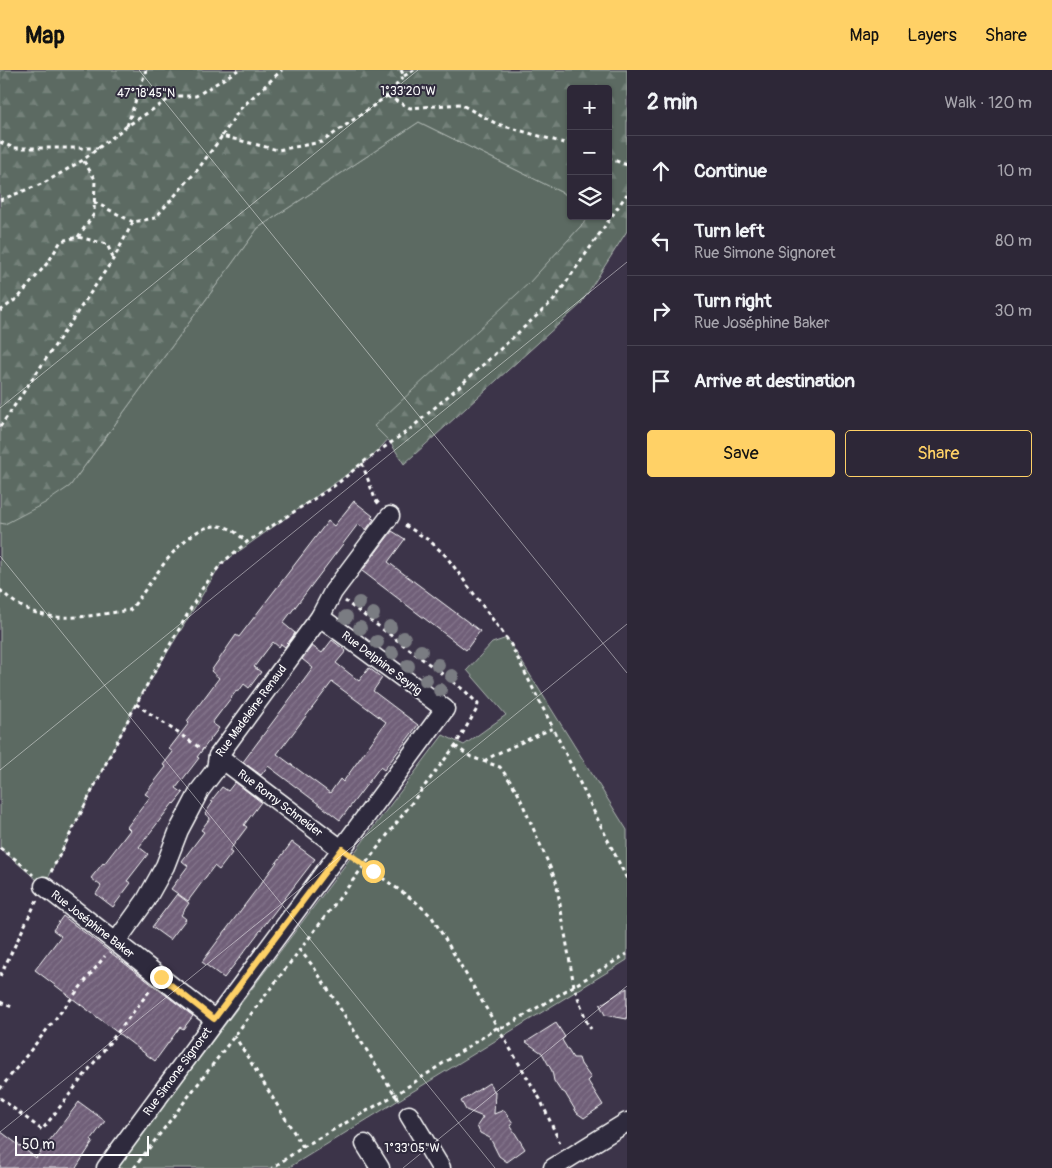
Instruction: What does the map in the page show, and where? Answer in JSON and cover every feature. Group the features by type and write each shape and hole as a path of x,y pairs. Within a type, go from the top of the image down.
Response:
{"street":[{"name":"Rue Madeleine Renaud","path":"116,942 156,883 179,830 200,790 216,769 218,756 320,617 333,592 390,516"},
{"name":"Rue Delphine Seyrig","path":"320,617 445,709"},
{"name":"Rue Simone Signoret","path":"106,1168 214,1019 445,709"},
{"name":"Rue Romy Schneider","path":"218,756 342,849"},
{"name":"Rue Joséphine Baker","path":"44,886 214,1019"},
{"path":"409,1115 441,1168"},
{"path":"560,1164 627,1122"},
{"path":"365,1144 380,1168"}],"path":[{"path":"126,126 146,70"},
{"path":"0,200 44,183 82,160 126,126 174,96 196,96 238,70"},
{"path":"94,202 133,222 155,218 199,168 240,109 282,70"},
{"path":"401,70 404,76"},
{"path":"222,136 278,150 322,142 387,96 404,76 414,70"},
{"path":"387,96 410,108 460,104 497,124 567,144"},
{"path":"0,142 14,148 98,148"},
{"path":"612,159 627,165"},
{"path":"78,236 94,214 95,179 82,160"},
{"path":"0,976 136,704 202,589 221,564 247,542 337,484 362,463 409,430 554,300 627,194"},
{"path":"0,427 114,258 133,222"},
{"path":"0,311 19,297 49,261 61,241 78,236 107,244 114,258"},
{"path":"362,463 375,499 390,516 430,541 446,556 510,643 627,879"},
{"path":"0,590 19,605 40,615 67,618 130,610 142,596 156,572 175,550 193,534 221,526 234,531 247,542"},
{"path":"136,704 207,752 218,756"},
{"path":"484,762 496,754 553,728"},
{"path":"455,746 471,757 500,767 517,791 556,881 574,986 587,1023 591,1029"},
{"path":"0,848 18,861 44,886"},
{"path":"342,849 427,912 540,1099 560,1164"},
{"path":"0,1088 116,942"},
{"path":"299,949 313,966 409,1115"},
{"path":"272,1168 303,1146 395,1095 498,1027 505,1028 627,954"},
{"path":"0,1098 42,1130 161,977"},
{"path":"0,1002 12,1008"},
{"path":"234,1035 303,1146"}],"green space":[{"path":"0,70 627,70 627,231 580,305 404,464 390,442 374,426 529,283 586,220 612,220 612,85 567,85 567,195 419,122 258,228 70,486 45,503 5,524 0,523"},
{"path":"419,122 567,195 567,220 586,220 373,456 221,564 136,704 44,886 0,848 0,523 5,524 70,486 258,228"},
{"path":"507,638 627,830 627,960 288,1168 117,1168 443,735 464,745 506,715 467,670 492,643"}],"building":[{"path":"354,501 373,516 371,518 374,519 366,530 358,524 283,623 295,633 285,647 281,644 279,647 273,642 254,667 261,672 249,688 244,684 239,691 237,690 212,723 219,728 176,788 183,793 139,847 148,854 127,881 131,883 113,907 96,894 101,886 91,878 130,830 127,827 150,797 145,794 166,767 163,765 173,752 169,749 219,678 211,671 236,635 239,637 328,521 334,526"},
{"path":"392,531 405,539 388,562 480,631 466,650 362,571"},
{"path":"332,640 346,651 336,663 359,681 369,668 382,678 373,691 418,725 384,770 380,767 340,820 268,766 261,775 243,762 313,668 302,659 312,646 322,653","holes":["332,682 386,722 343,782 340,779 330,793 277,754"]},
{"path":"235,782 261,802 244,825 247,827 229,851 232,853 219,870 214,866 188,901 171,889 188,866 182,861 204,832 201,830 210,818 205,814 213,802 211,801 222,787 228,791"},
{"path":"292,842 315,859 224,978 202,962"},
{"path":"177,894 189,903 181,915 186,919 170,940 152,927"},
{"path":"63,916 193,1016 183,1029 180,1027 155,1061 35,970 61,936 53,930"},
{"path":"627,988 627,1019 605,1015 600,1005"},
{"path":"556,1023 565,1037 562,1040 573,1058 579,1058 591,1078 588,1081 603,1105 584,1118 577,1113 565,1093 560,1090 554,1081 552,1071 542,1053 526,1042"},
{"path":"489,1083 495,1092 494,1114 504,1110 513,1123 510,1125 525,1149 507,1162 499,1156 490,1138 480,1133 477,1126 483,1117 466,1110 461,1101"},
{"path":"79,1102 105,1121 91,1140 93,1142 76,1168 0,1168 0,1131 36,1158"}],"route":[{"path":"161,977 214,1019 342,849 373,871"}]}
